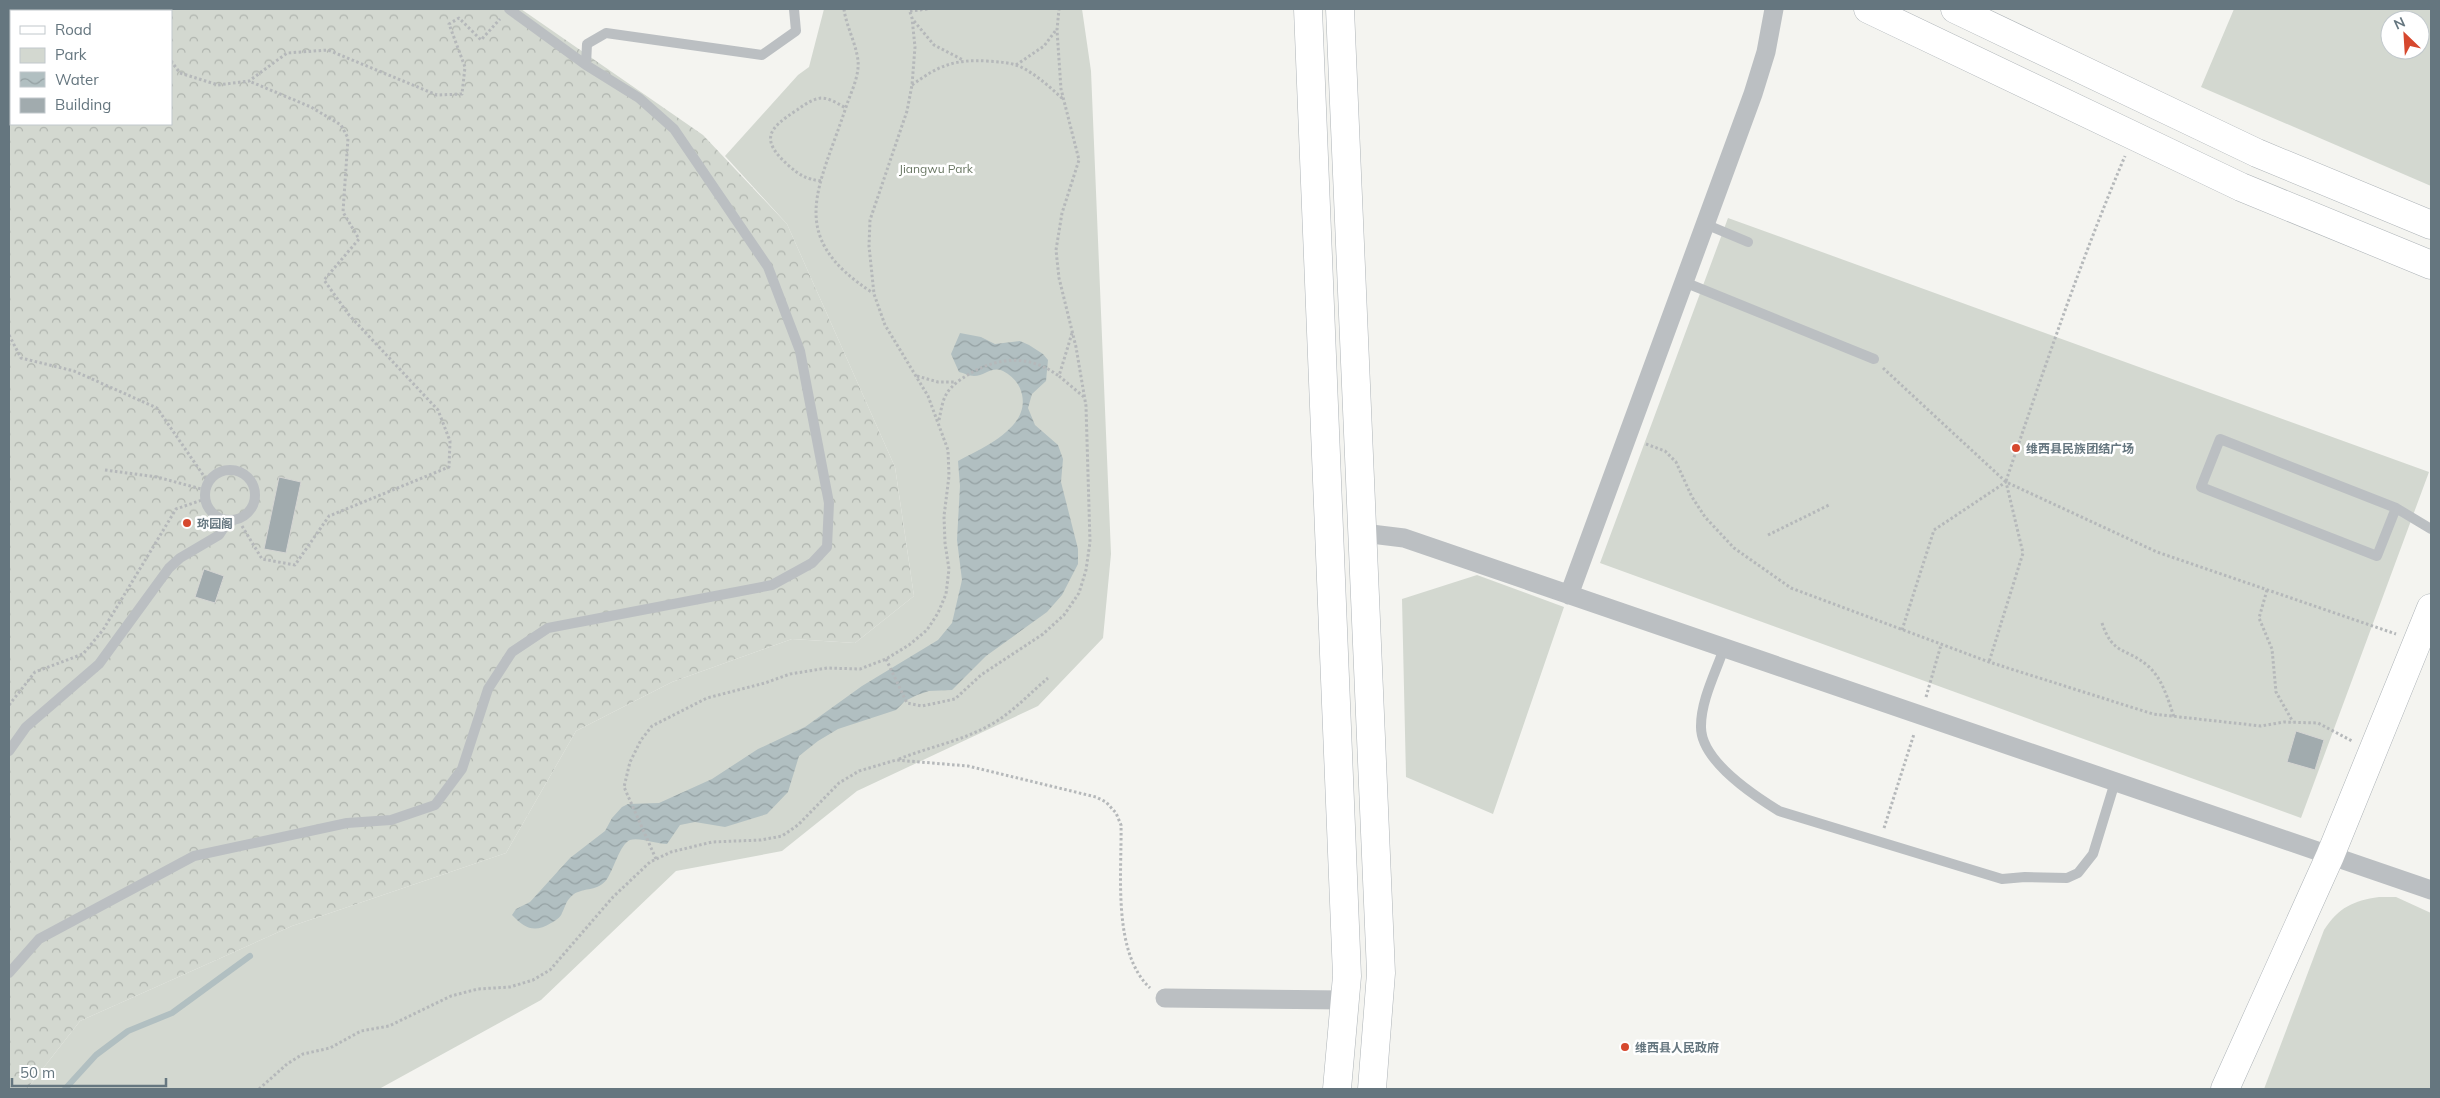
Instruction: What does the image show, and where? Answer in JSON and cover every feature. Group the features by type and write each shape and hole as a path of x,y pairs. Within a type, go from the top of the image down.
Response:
{"main road":[{"path":"1308,9 1346,956 1346,1000 1337,1089"},
{"path":"1340,9 1381,972 1372,1089"},
{"path":"1868,9 2241,187 2431,265"},
{"path":"1955,9 2257,153 2431,225"},
{"path":"2225,1089 2330,856 2431,608"}],"street":[{"path":"1569,595 1756,86 1766,52 1774,9"},
{"path":"1363,534 1404,538 2431,890"},
{"path":"1165,998 1346,1000"}],"lane":[{"path":"9,973 39,939 194,856 347,823 391,820 435,805 462,769 488,689 512,652 548,628 772,585 812,563 827,547 829,503 800,351 768,267 674,129 639,98 586,65 509,9"},
{"path":"586,65 587,44 606,33 762,55 796,30 794,9"},
{"path":"1706,224 1748,242"},
{"path":"1684,282 1874,359"},
{"path":"2396,508 2377,556 2202,487 2220,439 2396,508 2431,529"},
{"path":"9,751 26,727 99,664 169,568 186,554 219,535 233,520 251,508 255,492 252,483 239,472 230,470 214,476 206,490 213,514 233,520"},
{"path":"1724,648 1703,706 1700,726 1703,740 1708,752 1749,793 1779,811 2002,879 2025,877 2067,878 2082,869 2093,854 2115,782"}],"path":[{"path":"249,81 287,53 328,50 438,95 462,94 465,67 449,24 459,18 481,40 509,9"},
{"path":"844,9 858,68 817,194 817,231 825,249 836,264 874,294"},
{"path":"928,9 909,10 916,26 934,45 963,60"},
{"path":"886,659 907,703 922,706 955,699 981,675 1043,634 1064,615 1079,593 1086,570 1090,542 1084,398 1072,331 1059,278 1056,250 1062,212 1075,178 1079,160 1061,89 1057,30 1059,9"},
{"path":"656,860 624,787 630,762 641,740 652,726 707,698 765,683 790,674 827,668 860,669 886,659 909,646 927,630 938,613 946,594 949,569 945,543 944,516 950,476 948,450 928,396 892,337 874,294 869,246 870,220 907,111 912,85 915,47 912,18"},
{"path":"1016,65 1044,46 1057,30"},
{"path":"912,85 933,71 963,60 1000,62 1016,65 1047,85 1064,100"},
{"path":"172,62 180,73 218,84 249,81 311,107 341,125 348,138 343,212 359,240 324,280 349,315 438,410 450,441 449,467 329,516 295,565 262,558 233,520"},
{"path":"821,182 806,179 776,154 772,148 772,133 780,121 812,100 828,98 846,108"},
{"path":"1989,662 2022,553 2006,482 2105,204 2135,135"},
{"path":"1059,376 1072,331"},
{"path":"9,335 21,358 74,371 157,408 206,490"},
{"path":"938,420 947,392 957,382 995,362 1011,359 1036,364 1059,376 1084,398"},
{"path":"1874,359 2006,482 2157,552 2418,641"},
{"path":"917,376 938,382 957,382"},
{"path":"1627,437 1665,451 1676,462 1692,497 1705,517 1734,548 1791,588 1989,662 2153,714 2261,726 2293,722 2318,723 2349,740 2374,748"},
{"path":"105,470 157,477 206,490"},
{"path":"1902,630 1934,530 2006,482"},
{"path":"9,705 35,672 83,654 103,630 176,509 206,490"},
{"path":"1768,535 1829,505"},
{"path":"2267,590 2259,618 2272,649 2276,692 2293,722"},
{"path":"2102,623 2107,639 2116,648 2148,666 2157,677 2174,717"},
{"path":"1932,678 1941,645"},
{"path":"259,1089 287,1064 303,1054 330,1048 362,1031 390,1026 451,996 478,989 510,987 533,980 550,970 613,897 636,874 656,860 672,852 712,842 761,840 782,836 798,825 839,783 859,771 896,760 933,745 970,735 992,724 1048,678"},
{"path":"1879,842 1920,715"},
{"path":"896,760 968,766 1096,797 1106,802 1116,813 1121,825 1123,928 1127,945 1136,967 1148,986 1165,998"}],"green space":[{"path":"9,9 521,9 703,135 787,224 895,467 914,596 855,643 792,639 672,682 576,731 506,853 292,926 80,1021 27,1089 9,1089"},
{"name":"Jiangwu Park","path":"824,9 1082,9 1091,71 1111,554 1103,638 1038,706 857,791 782,851 676,871 541,1000 379,1089 27,1089 80,1021 292,926 506,853 576,731 672,682 792,639 855,643 914,596 895,467 787,224 725,156 798,75 809,67"},
{"path":"2234,9 2431,9 2431,186 2201,87"},
{"path":"1728,218 2429,472 2301,818 1600,563"},
{"path":"1477,575 1564,607 1493,814 1406,777 1402,599"},
{"path":"2379,897 2396,897 2431,913 2431,1089 2264,1089 2324,930 2335,916 2347,906"}],"water":[{"path":"960,333 981,337 995,344 1020,341 1043,354 1048,360 1046,381 1032,394 1028,408 1035,425 1058,445 1063,459 1061,482 1078,549 1078,564 1062,595 1047,612 986,656 952,690 929,691 917,695 905,701 896,710 838,729 818,741 799,756 788,792 767,814 725,827 695,822 680,825 667,844 638,839 630,840 623,846 607,879 596,888 578,892 571,896 558,919 535,929 521,924 512,915 516,909 530,902 570,858 605,831 612,818 622,807 628,804 659,803 712,779 758,749 805,727 862,686 938,640 952,623 962,580 957,540 960,486 958,461 1003,435 1013,426 1020,415 1023,404 1018,385 1012,377 1003,371 991,370 974,376 959,372 951,354"}],"building":[{"path":"279,477 301,482 286,553 264,549"},
{"path":"204,569 224,576 215,603 195,597"},
{"path":"2296,731 2324,740 2315,770 2287,762"}],"waterway":[{"path":"65,1089 96,1055 128,1031 172,1013 250,956"}],"place":[{"name":"维西县民族团结广场","path":"2016,448"},
{"name":"珎园阁","path":"187,523"},
{"name":"维西县人民政府","path":"1625,1047"}]}
